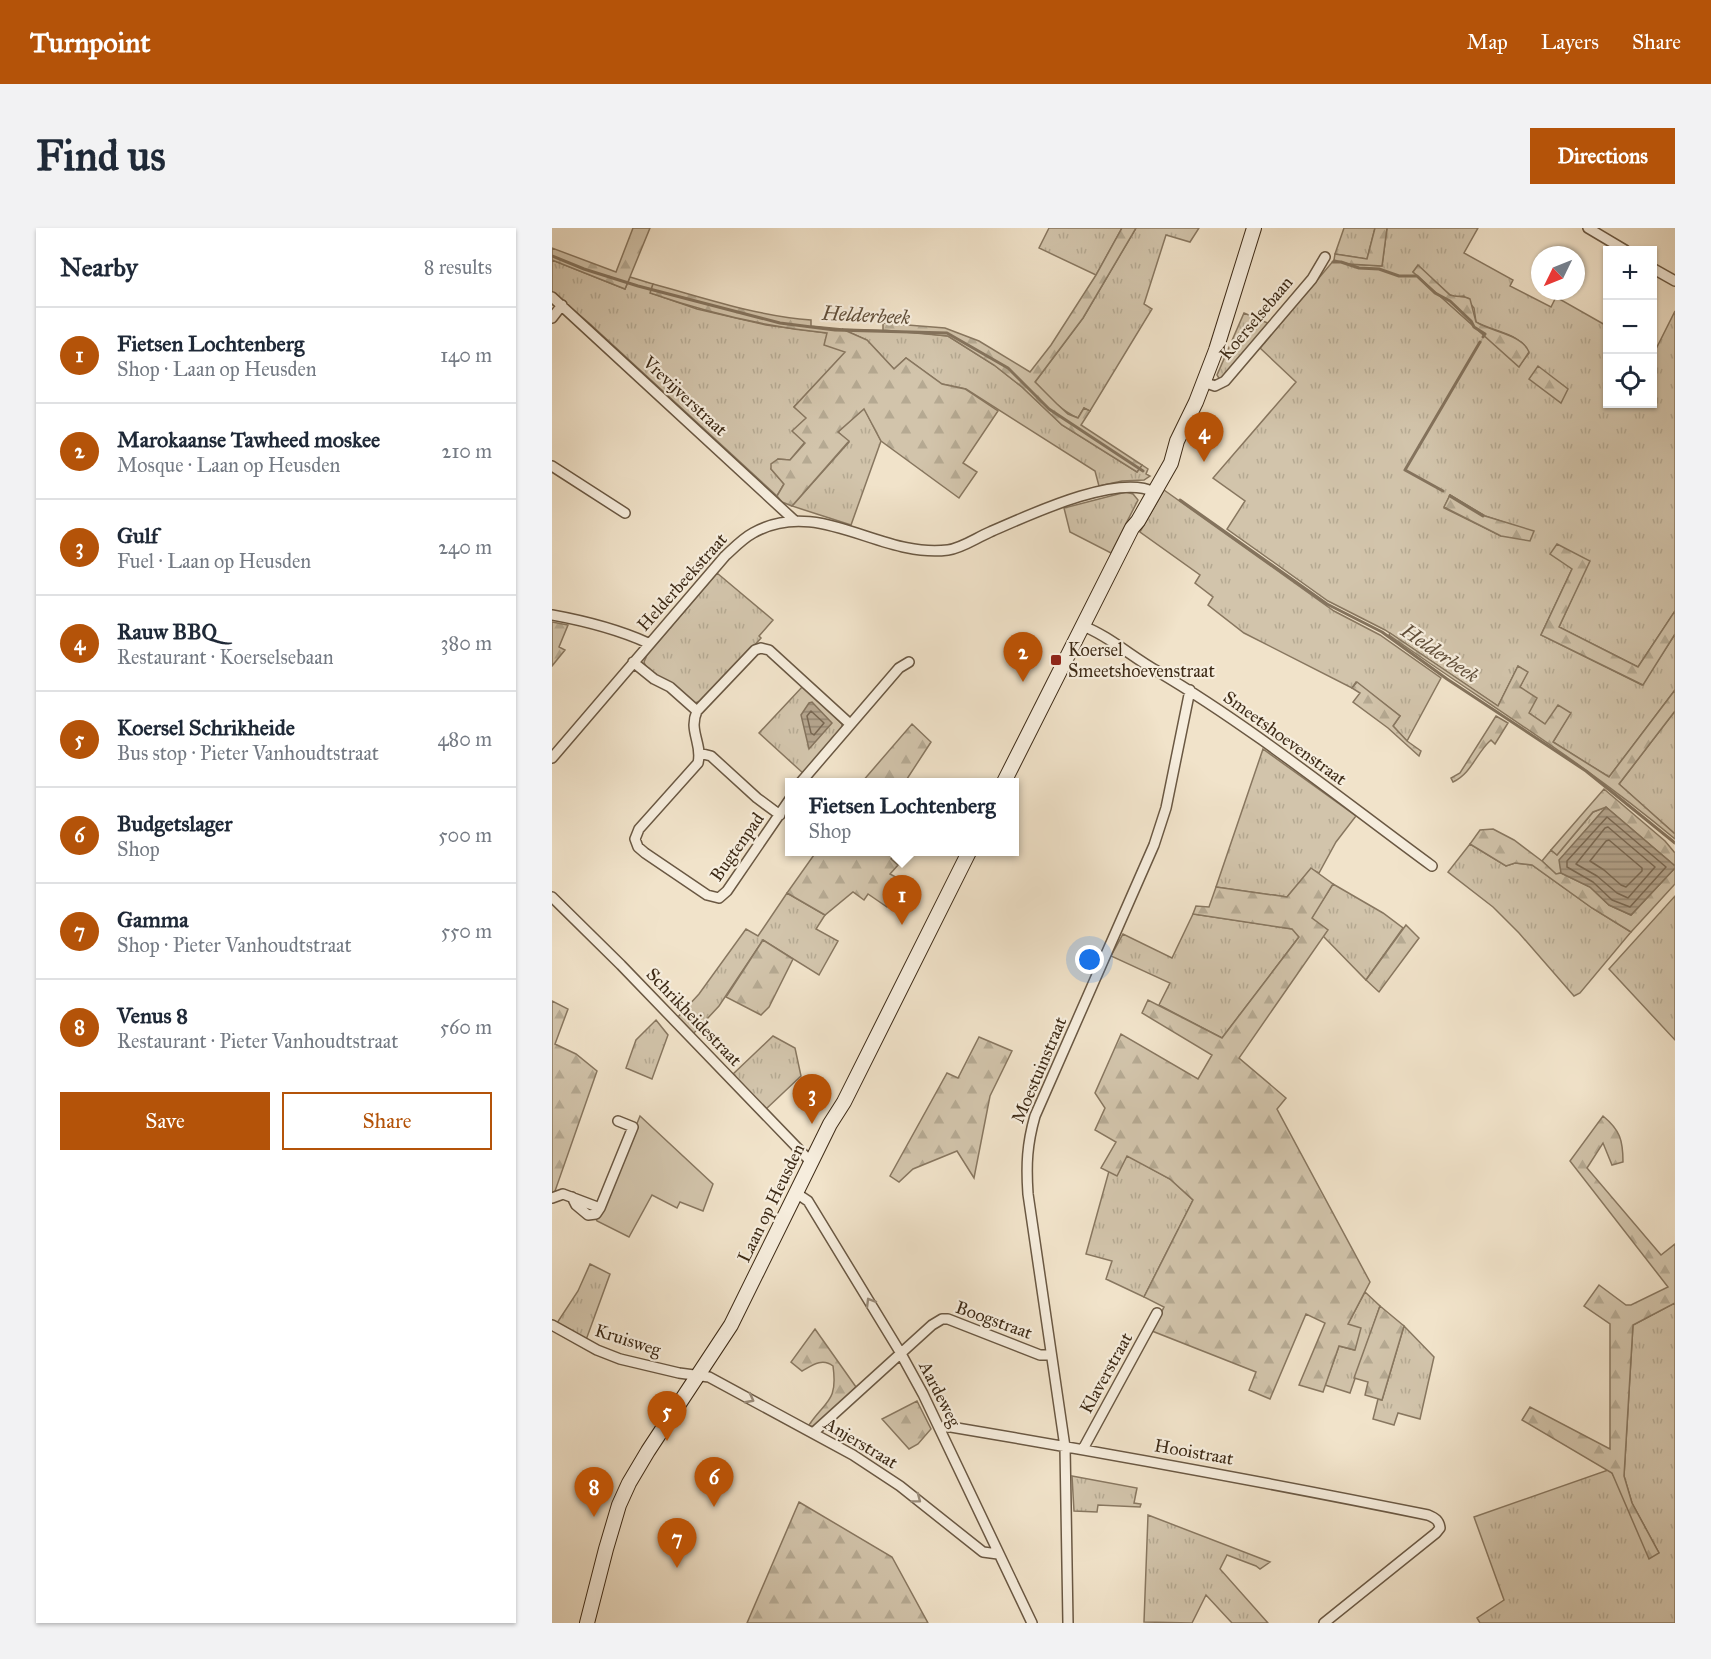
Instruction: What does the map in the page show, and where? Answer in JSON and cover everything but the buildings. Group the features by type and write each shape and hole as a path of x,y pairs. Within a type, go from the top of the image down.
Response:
{"street":[{"name":"Koerselsebaan","path":"1151,491 1164,458 1177,441 1203,382 1254,228"},
{"path":"1588,228 1618,246"},
{"name":"Koerselsebaan","path":"1203,382 1215,386 1226,381 1312,279 1325,257"},
{"path":"1657,270 1675,281"},
{"name":"Vrevijverstraat","path":"552,297 795,521"},
{"path":"552,318 562,305"},
{"path":"552,466 625,513"},
{"name":"Helderbeekstraat","path":"552,758 648,643 725,556 743,539 767,527 795,521 824,523 902,548 927,552 951,550 1064,502 1101,491 1130,486 1151,491"},
{"path":"1007,778 1132,528 1134,518 1151,491"},
{"path":"552,615 590,622 648,643"},
{"name":"Smeetshoevenstraat","path":"1083,626 1096,631 1130,655 1190,690 1432,866"},
{"path":"699,753 693,728 693,719 697,711 751,654 761,648 770,650 850,724"},
{"path":"633,662 654,680 670,687 697,711"},
{"path":"805,778 898,668 909,662"},
{"name":"Moestuinstraat","path":"1068,1623 1065,1447 1028,1194 1026,1168 1028,1142 1041,1101 1154,845 1166,808 1190,690"},
{"name":"Bugtenpad","path":"780,815 757,798 711,756 699,753 695,767 636,833 636,842 645,853 707,894 719,898 727,891 780,815 785,807"},
{"name":"Laan op Heusden","path":"587,1623 606,1549 626,1491 648,1451 731,1324 967,856"},
{"name":"Schrikheidestraat","path":"552,897 621,965 811,1162"},
{"path":"552,1198 563,1194 600,1208 633,1127 618,1121"},
{"name":"Aardeweg","path":"796,1193 808,1201 900,1352 940,1427 1032,1623"},
{"name":"Klaverstraat","path":"1083,1449 1157,1313"},
{"name":"Boogstraat","path":"813,1433 900,1352 932,1324 942,1319 948,1319 1040,1355 1051,1355"},
{"name":"Kruisweg","path":"552,1326 597,1350 620,1359 697,1375"},
{"name":"Anjerstraat","path":"697,1375 710,1377 853,1455 893,1481 983,1552 998,1554"},
{"name":"Hooistraat","path":"940,1427 1083,1449 1255,1480 1428,1515 1439,1522 1440,1528 1436,1533 1324,1623"}],"green space":[{"path":"633,228 650,228 625,289 552,260 552,248 616,272"},
{"path":"1049,228 1122,228 1096,275 1039,248"},
{"path":"1122,228 1136,228 1083,318 1035,382 1068,414 1078,418 1084,408 1090,411 1081,425 1142,465 1137,472 1062,425 1022,387 994,365 948,336 883,330 883,323 945,328 979,341 1030,372 1051,345 1096,275"},
{"path":"1136,228 1199,228 1190,242 1166,235 1144,304 1152,309 1090,411 1084,408 1078,418 1060,407 1035,382 1083,318"},
{"path":"1344,228 1375,228 1367,259 1335,254"},
{"path":"1375,228 1387,228 1382,266 1348,264 1334,260 1335,254 1367,259"},
{"path":"1387,228 1478,228 1464,253 1513,280 1510,286 1531,297 1531,300 1537,300 1551,307 1554,300 1561,300 1603,324 1603,408 1657,408 1657,347 1675,311 1675,611 1638,667 1559,627 1589,561 1572,569 1541,635 1642,685 1675,634 1675,690 1609,777 1553,742 1570,713 1545,724 1529,713 1520,687 1527,672 1518,666 1498,706 1385,630 1328,601 1227,529 1245,501 1213,478 1296,382 1260,348 1334,260 1348,264 1382,266","holes":["1418,266 1450,295 1464,296 1474,308 1476,322 1514,337 1526,347 1529,353 1519,366 1413,272","1450,495 1485,516 1534,532 1501,536 1444,508"]},
{"path":"552,260 625,289 630,277 653,284 651,293 697,309 766,325 827,333 846,352 794,407 806,417 805,442 790,460 778,459 771,469 784,484 777,496 589,323 552,292"},
{"path":"1418,265 1450,295 1470,299 1476,322 1513,337 1525,346 1529,352 1519,367 1413,272"},
{"path":"653,284 751,311 811,320 811,326 842,329 867,340 894,369 906,358 942,384 965,389 998,411 963,463 977,472 959,498 881,441 864,409 838,432 849,441 792,506 782,502 777,496 784,484 771,469 771,464 778,459 790,460 805,443 792,431 806,418 794,407 845,352 824,345 827,333 759,323 694,307 650,293"},
{"path":"1244,313 1270,324 1220,380 1217,375"},
{"path":"842,329 901,331 948,336 994,365 1022,387 1062,425 1137,472 1142,465 1148,469 1146,474 1150,476 1144,480 1122,481 1099,486 1095,471 966,389 942,384 906,358 894,369 867,340"},
{"path":"1538,366 1568,389 1561,403 1529,379"},
{"path":"864,408 881,441 851,525 792,506 849,442 838,432"},
{"path":"1164,490 1334,611 1380,635 1441,678 1407,741 1393,726 1400,716 1356,682 1352,688 1244,633 1208,605 1213,597 1195,583 1200,575 1140,532"},
{"path":"1126,492 1133,494 1138,500 1111,553 1070,532 1064,508"},
{"path":"1450,495 1485,516 1534,531 1530,541 1501,536 1444,507"},
{"path":"1557,544 1590,561 1559,627 1638,667 1675,611 1675,634 1643,685 1541,635 1572,569 1550,554"},
{"path":"717,573 773,620 759,636 761,638 706,699 695,703 658,679 644,662 647,655"},
{"path":"552,622 568,625 559,647 565,650 552,666"},
{"path":"1390,633 1498,706 1518,666 1528,672 1520,687 1537,698 1529,713 1545,724 1558,705 1571,713 1553,742 1609,777 1675,690 1675,711 1619,784 1675,834 1675,839 1606,784 1389,635"},
{"path":"1357,682 1400,716 1393,726 1407,741 1421,751 1419,756 1388,728 1353,702 1360,693 1352,688"},
{"path":"803,686 842,724 842,728 804,774 759,733"},
{"path":"1675,711 1675,834 1619,784"},
{"path":"1496,716 1508,723 1495,744 1491,740 1465,773 1453,782 1451,778 1460,773"},
{"path":"912,724 931,742 908,778 865,778"},
{"path":"1263,749 1356,816 1336,842 1319,873 1311,869 1287,897 1216,887"},
{"path":"1604,789 1665,841 1675,853 1675,866 1606,807 1593,812 1557,855 1551,850"},
{"path":"1606,807 1560,860 1561,873 1556,874 1542,861 1551,850 1557,855 1593,812"},
{"path":"1493,829 1514,840 1556,874 1561,873 1590,887 1609,905 1631,915 1675,868 1675,884 1631,932 1592,908 1532,865 1515,863 1506,866 1470,844 1480,830"},
{"path":"1470,844 1506,866 1515,863 1532,865 1592,908 1631,932 1580,993 1574,996 1493,907 1448,872"},
{"path":"813,856 893,856 891,859 898,865 890,874 903,881 887,907 868,894 864,900 853,892 825,915 787,893"},
{"path":"1311,868 1333,884 1312,918 1328,930 1239,1058 1286,1098 1277,1109 1370,1282 1348,1324 1361,1328 1355,1350 1339,1346 1323,1392 1299,1385 1325,1323 1306,1314 1270,1399 1249,1390 1256,1372 1152,1331 1164,1307 1144,1297 1193,1200 1170,1179 1127,1156 1117,1176 1101,1168 1116,1142 1095,1130 1105,1108 1095,1093 1121,1034 1198,1079 1212,1055 1142,1013 1148,1000 1222,1038 1299,937 1292,929 1193,914 1196,906 1209,907 1216,887 1287,897"},
{"path":"1333,884 1383,913 1403,928 1366,980 1323,936 1327,930 1311,918"},
{"path":"787,893 825,915 816,929 838,941 819,975 763,940 719,1006 693,1034 677,1018 699,994 746,929 758,936"},
{"path":"1675,896 1675,1040 1609,969"},
{"path":"1193,914 1293,929 1299,937 1222,1038 1159,1005 1170,983 1111,956 1123,934 1172,958"},
{"path":"1406,925 1419,938 1379,992 1366,980"},
{"path":"763,940 793,959 769,1007 761,1015 726,997"},
{"path":"552,1001 568,1009 555,1044 576,1054 597,1071 554,1194 552,1192"},
{"path":"656,1020 668,1035 652,1079 626,1068 636,1040"},
{"path":"773,1036 795,1048 801,1076 766,1109 732,1075"},
{"path":"979,1037 1012,1051 990,1096 974,1178 957,1151 913,1169 899,1182 890,1176 947,1073 958,1078"},
{"path":"640,1116 713,1184 703,1211 680,1202 677,1208 652,1195 629,1237 596,1219 600,1215"},
{"path":"1603,1116 1619,1136 1623,1162 1612,1165 1603,1143 1587,1168 1661,1255 1675,1244 1675,1303 1633,1325 1624,1476 1632,1503 1659,1553 1649,1559 1612,1473 1522,1420 1530,1407 1610,1449 1610,1324 1584,1306 1599,1285 1626,1305 1631,1305 1668,1287 1570,1161"},
{"path":"1127,1155 1170,1179 1193,1200 1144,1297 1106,1279 1112,1261 1086,1254 1109,1171 1117,1175"},
{"path":"590,1264 610,1274 586,1340 557,1323 578,1291"},
{"path":"1365,1292 1380,1306 1350,1393 1325,1385 1339,1346 1354,1350 1348,1324"},
{"path":"1675,1303 1675,1623 1480,1623 1477,1618 1504,1600 1474,1517 1608,1470 1612,1473 1659,1553 1632,1503 1624,1476 1633,1325"},
{"path":"1380,1306 1404,1326 1382,1400 1365,1395 1368,1382 1354,1378"},
{"path":"1404,1326 1434,1357 1420,1419 1398,1413 1394,1425 1373,1419 1378,1399 1382,1400"},
{"path":"815,1329 856,1387 815,1428 809,1425 832,1394 833,1366 821,1362 802,1371 791,1362"},
{"path":"917,1401 931,1429 918,1444 909,1449 882,1419"},
{"path":"1072,1476 1137,1488 1134,1503 1141,1504 1140,1507 1098,1505 1097,1512 1074,1511"},
{"path":"799,1502 892,1557 928,1623 747,1623"},
{"path":"1148,1515 1270,1562 1260,1569 1227,1555 1220,1569 1268,1623 1232,1623 1206,1595 1192,1623 1144,1622"}],"water":[{"path":"812,702 832,723 809,749 801,715"},
{"path":"1606,807 1675,866 1631,915 1609,905 1590,887 1561,873 1559,860"}],"waterway":[{"name":"Helderbeek","path":"552,256 638,286 780,323 835,330 947,333 1008,368 1049,409 1143,471"},
{"path":"1333,262 1359,268 1379,269 1399,276 1417,276 1435,293 1450,301 1471,321 1474,327 1485,334 1483,337"},
{"path":"1443,491 1405,470 1480,342"},
{"path":"1450,496 1483,516"},
{"name":"Helderbeek","path":"1180,500 1327,604 1382,632 1447,679 1586,771 1675,843"}],"place":[{"name":"Rauw BBQ","path":"1204,462"},
{"name":"Koersel Smeetshoevenstraat","path":"1056,660"},
{"name":"Marokaanse Tawheed moskee","path":"1023,682"},
{"name":"Fietsen Lochtenberg","path":"902,925"},
{"name":"Gulf","path":"812,1124"},
{"name":"Koersel Schrikheide","path":"667,1441"},
{"name":"Budgetslager","path":"714,1507"},
{"name":"Venus 8","path":"594,1517"},
{"name":"Gamma","path":"677,1568"}]}
